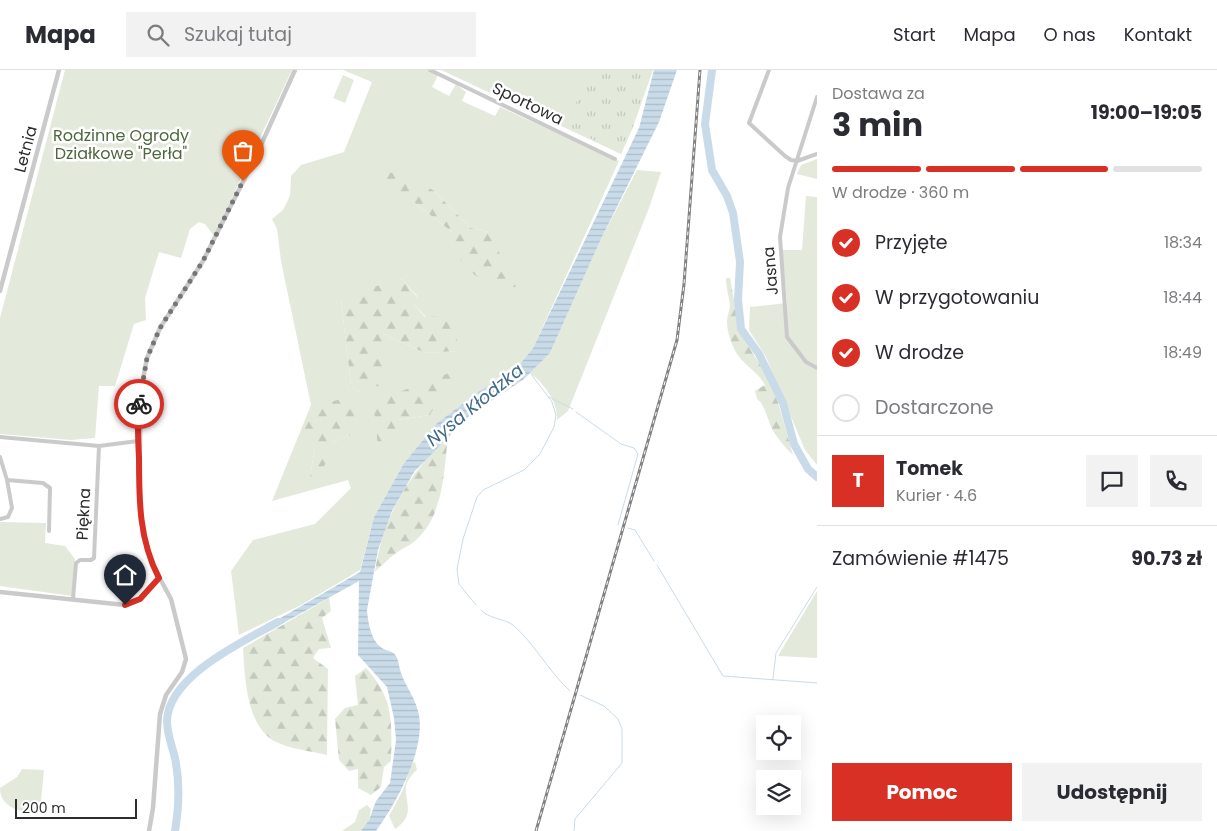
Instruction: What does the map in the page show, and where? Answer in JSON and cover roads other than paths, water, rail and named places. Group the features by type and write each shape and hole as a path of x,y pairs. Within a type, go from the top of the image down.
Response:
{"street":[{"name":"Letnia","path":"0,292 59,70"},
{"path":"149,831 153,808 160,714 166,695 182,672 186,659 171,598 151,562 143,534 139,493 138,441 140,390 147,358 160,328 203,261 256,156 295,70"},
{"name":"Sportowa","path":"430,70 615,159"},
{"path":"769,70 749,123 784,156 797,161 817,154"},
{"name":"Jasna","path":"817,97 788,188 780,237 786,333 806,362 817,368"},
{"path":"0,436 99,446 138,441"},
{"name":"Piękna","path":"74,599 76,563 80,560 91,560 94,558 99,446"},
{"path":"0,457 7,480 12,511 8,517 0,519"},
{"path":"7,480 47,484 51,492 49,531"},
{"path":"0,592 125,605 140,599 159,578"}],"water":[{"name":"Nysa Kłodzka","path":"654,70 677,70 659,122 601,239 550,353 524,379 468,417 414,472 392,511 378,550 367,615 375,641 397,658 401,673 418,709 420,729 414,760 392,806 376,831 361,831 369,820 376,801 390,783 396,740 394,718 387,687 358,655 359,581 269,631 270,624 360,572 374,517 404,463 437,423 481,390 516,369 533,348 639,128"}],"waterway":[{"path":"712,70 705,124 712,170 727,196 733,213 740,262 738,300 741,329 759,354 783,403 794,444 808,469 817,477"},
{"name":"Nysa Kłodzka","path":"476,605 459,584 457,569 463,539 477,497 483,490 524,470 540,454 554,427 556,415 552,402 531,374"},
{"path":"549,397 573,409"},
{"path":"576,412 621,444 634,448 638,454 618,525"},
{"path":"628,528 635,530 654,561"},
{"path":"657,565 723,676 817,683"},
{"path":"773,679 776,653 817,587"},
{"path":"481,610 488,615 513,625 521,632 570,691"},
{"path":"175,831 178,804 177,767 167,726 171,705 180,689 210,662 246,639 278,622"},
{"path":"574,831 575,819 622,763 622,729 618,719 604,706 580,695"}],"railway":[{"path":"536,831 677,340 684,284 700,70"}],"park label":[{"name":"Rodzinne Ogrody Działkowe \"Perła\"","path":"121,144"}]}
